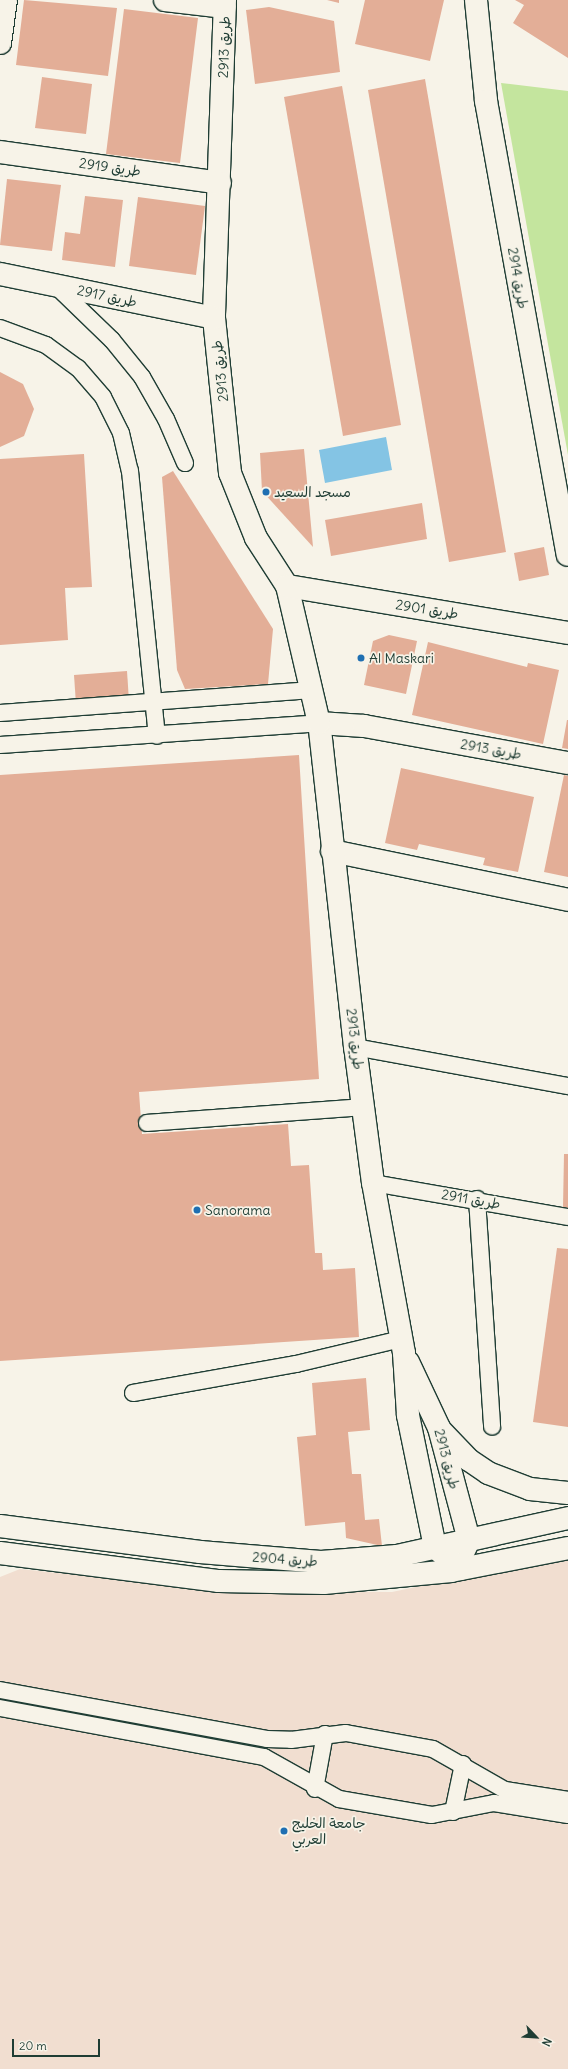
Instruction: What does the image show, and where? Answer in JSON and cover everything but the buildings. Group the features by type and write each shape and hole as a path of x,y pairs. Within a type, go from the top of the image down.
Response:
{"street":[{"path":"0,43 6,0"},
{"path":"165,0 225,4"},
{"name":"طريق 2914","path":"476,0 486,100 568,555"},
{"name":"طريق 2913","path":"225,4 220,183 214,318 230,473 256,538 287,586 319,723 332,851 355,1047 373,1183 402,1346 408,1415 435,1548"},
{"name":"طريق 2919","path":"0,152 220,183"},
{"name":"طريق 2917","path":"0,274 214,318"},
{"name":"طريق 2901","path":"287,586 568,633"},
{"name":"طريق 2913","path":"319,723 364,726 568,763"},
{"path":"332,851 568,900"},
{"name":"طريق 2913","path":"402,1346 439,1428 468,1540"},
{"path":"439,1428 469,1460 488,1472 530,1489 568,1493"},
{"name":"طريق 2904","path":"0,1526 283,1561 359,1560 435,1548 568,1518"},
{"path":"435,1548 456,1568 468,1540"},
{"name":"طريق 2904","path":"0,1554 271,1584 377,1580 456,1568 568,1548"}],"lane":[{"path":"55,285 112,340 142,378 166,419 185,463"},
{"path":"0,328 46,345 78,368 104,397 121,433 130,471 155,703 157,736"},
{"path":"0,713 155,703 312,690"},
{"path":"0,745 157,736 319,723"},
{"path":"355,1047 568,1086"},
{"path":"147,1123 363,1107"},
{"name":"طريق 2911","path":"373,1183 477,1199 568,1217"},
{"path":"477,1199 492,1427"},
{"path":"133,1393 402,1346"},
{"path":"0,1690 267,1739 292,1740 325,1734 346,1733 432,1749 463,1764 505,1790 568,1800"},
{"path":"0,1708 264,1757 286,1767 315,1789 339,1799 432,1815 453,1812 473,1805 494,1803 568,1815"},
{"path":"315,1789 325,1734"},
{"path":"453,1812 463,1764"}],"shaded area":[{"name":"جامعة الخليج العربي","path":"568,1555 568,2069 0,2069 0,1577 20,1569 227,1591 392,1592"}],"green space":[{"path":"501,83 568,91 568,455"}],"water":[{"path":"386,437 392,470 325,483 319,450"}],"place":[{"name":"مسجد السعيد","path":"266,492"},
{"name":"Al Maskari","path":"361,658"},
{"name":"Sanorama","path":"197,1210"},
{"name":"جامعة الخليج العربي","path":"284,1831"}]}
